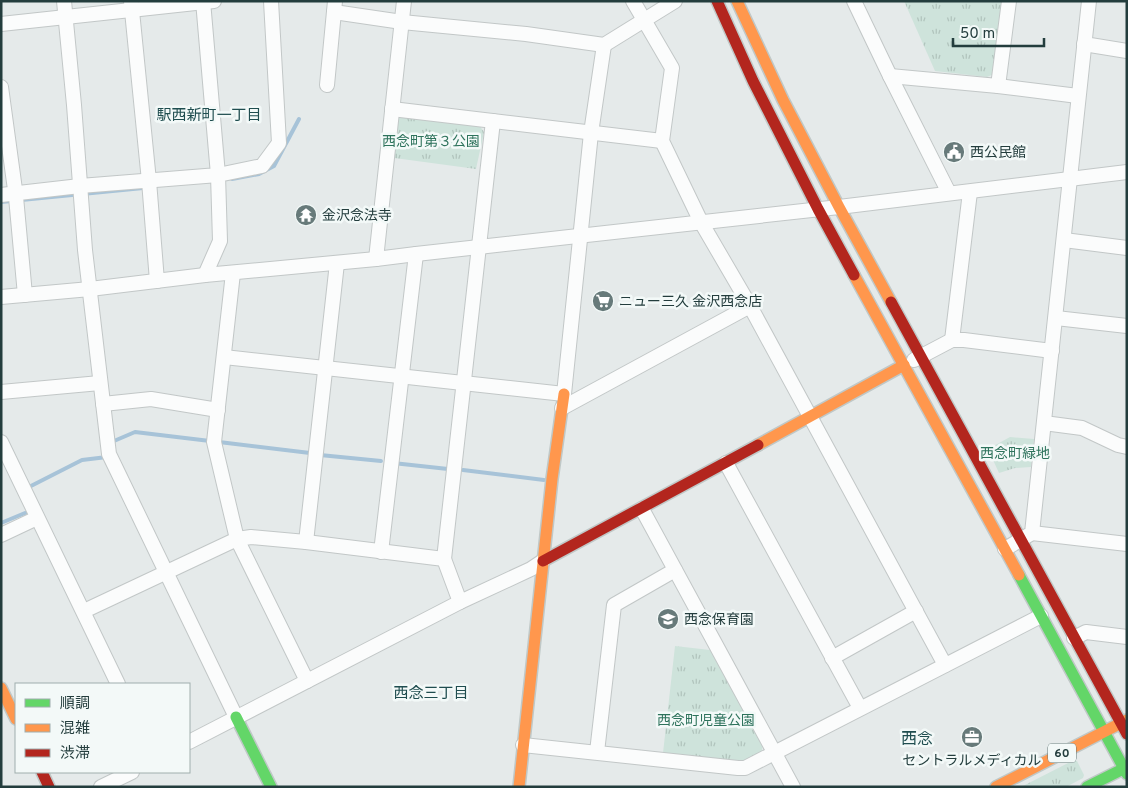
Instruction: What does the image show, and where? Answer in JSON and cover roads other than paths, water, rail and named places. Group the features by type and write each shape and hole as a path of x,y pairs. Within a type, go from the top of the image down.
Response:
{"street":[{"path":"64,1 85,250 109,454 270,787"},
{"path":"12,197 218,179 262,166 279,143 271,1"},
{"path":"376,259 404,1"},
{"path":"633,1 672,68 662,142 700,222 750,306 946,665"},
{"path":"327,85 334,7 402,22 526,34 604,45 675,1"},
{"path":"717,1 753,81 818,209 1126,770 1086,787"},
{"path":"737,1 783,100 839,207 920,356 1026,537 1074,638 1124,721 1127,734"},
{"path":"854,1 949,193"},
{"path":"998,86 1009,1"},
{"path":"1026,537 1044,423 1078,96 1090,1"},
{"path":"1,24 65,17 132,6 207,2 220,241 205,275"},
{"path":"132,6 150,185 157,281"},
{"path":"1084,44 1127,50"},
{"path":"519,787 591,133 604,45"},
{"path":"890,76 1078,96"},
{"path":"1,87 12,197 25,295"},
{"path":"392,109 662,142"},
{"path":"460,602 444,559 493,121"},
{"path":"1,297 376,259 970,192 1127,172"},
{"path":"952,340 970,192"},
{"path":"1064,240 1127,248"},
{"path":"381,552 416,254"},
{"path":"306,542 337,263"},
{"path":"234,272 214,442 237,539 307,681"},
{"path":"224,357 464,383 563,401 750,306"},
{"path":"1056,318 1127,326"},
{"path":"190,741 460,602 531,569 952,340 1052,351"},
{"path":"1,392 100,383"},
{"path":"103,404 151,399 218,410"},
{"path":"1044,423 1082,428 1118,445 1127,447"},
{"path":"1,442 118,683"},
{"path":"726,463 860,708"},
{"path":"642,509 793,787"},
{"path":"1,535 37,518"},
{"path":"84,611 237,539 251,537 306,542 444,559"},
{"path":"1005,549 1026,537 1127,544"},
{"path":"597,752 614,605 675,570"},
{"path":"832,658 916,611"},
{"path":"523,745 745,768 1041,616"},
{"path":"1074,638 1086,632 1127,638"},
{"path":"1,688 15,717"},
{"name":"60","path":"996,787 1124,721"},
{"path":"42,773 49,787"},
{"path":"101,787 130,773"}],"waterway":[{"path":"232,179 259,174 274,166 299,119"},
{"path":"1,202 143,188"},
{"path":"114,441 135,432 210,441"},
{"path":"219,442 310,453"},
{"path":"320,455 381,461"},
{"path":"27,488 82,460 107,457"},
{"path":"393,463 448,469"},
{"path":"463,470 544,480"},
{"path":"1,523 25,513"}],"place":[{"name":"西公民館","path":"954,152"},
{"name":"金沢念法寺","path":"306,215"},
{"name":"ニュー三久 金沢西念店","path":"603,301"},
{"name":"西念保育園","path":"668,619"},
{"name":"セントラルメディカル","path":"972,737"}],"district":[{"name":"駅西新町一丁目","path":"209,115"},
{"name":"西念三丁目","path":"431,693"},
{"name":"西念","path":"917,738"}],"park label":[{"name":"西念町第３公園","path":"431,141"},
{"name":"西念町緑地","path":"1015,453"},
{"name":"西念町児童公園","path":"706,720"}]}
